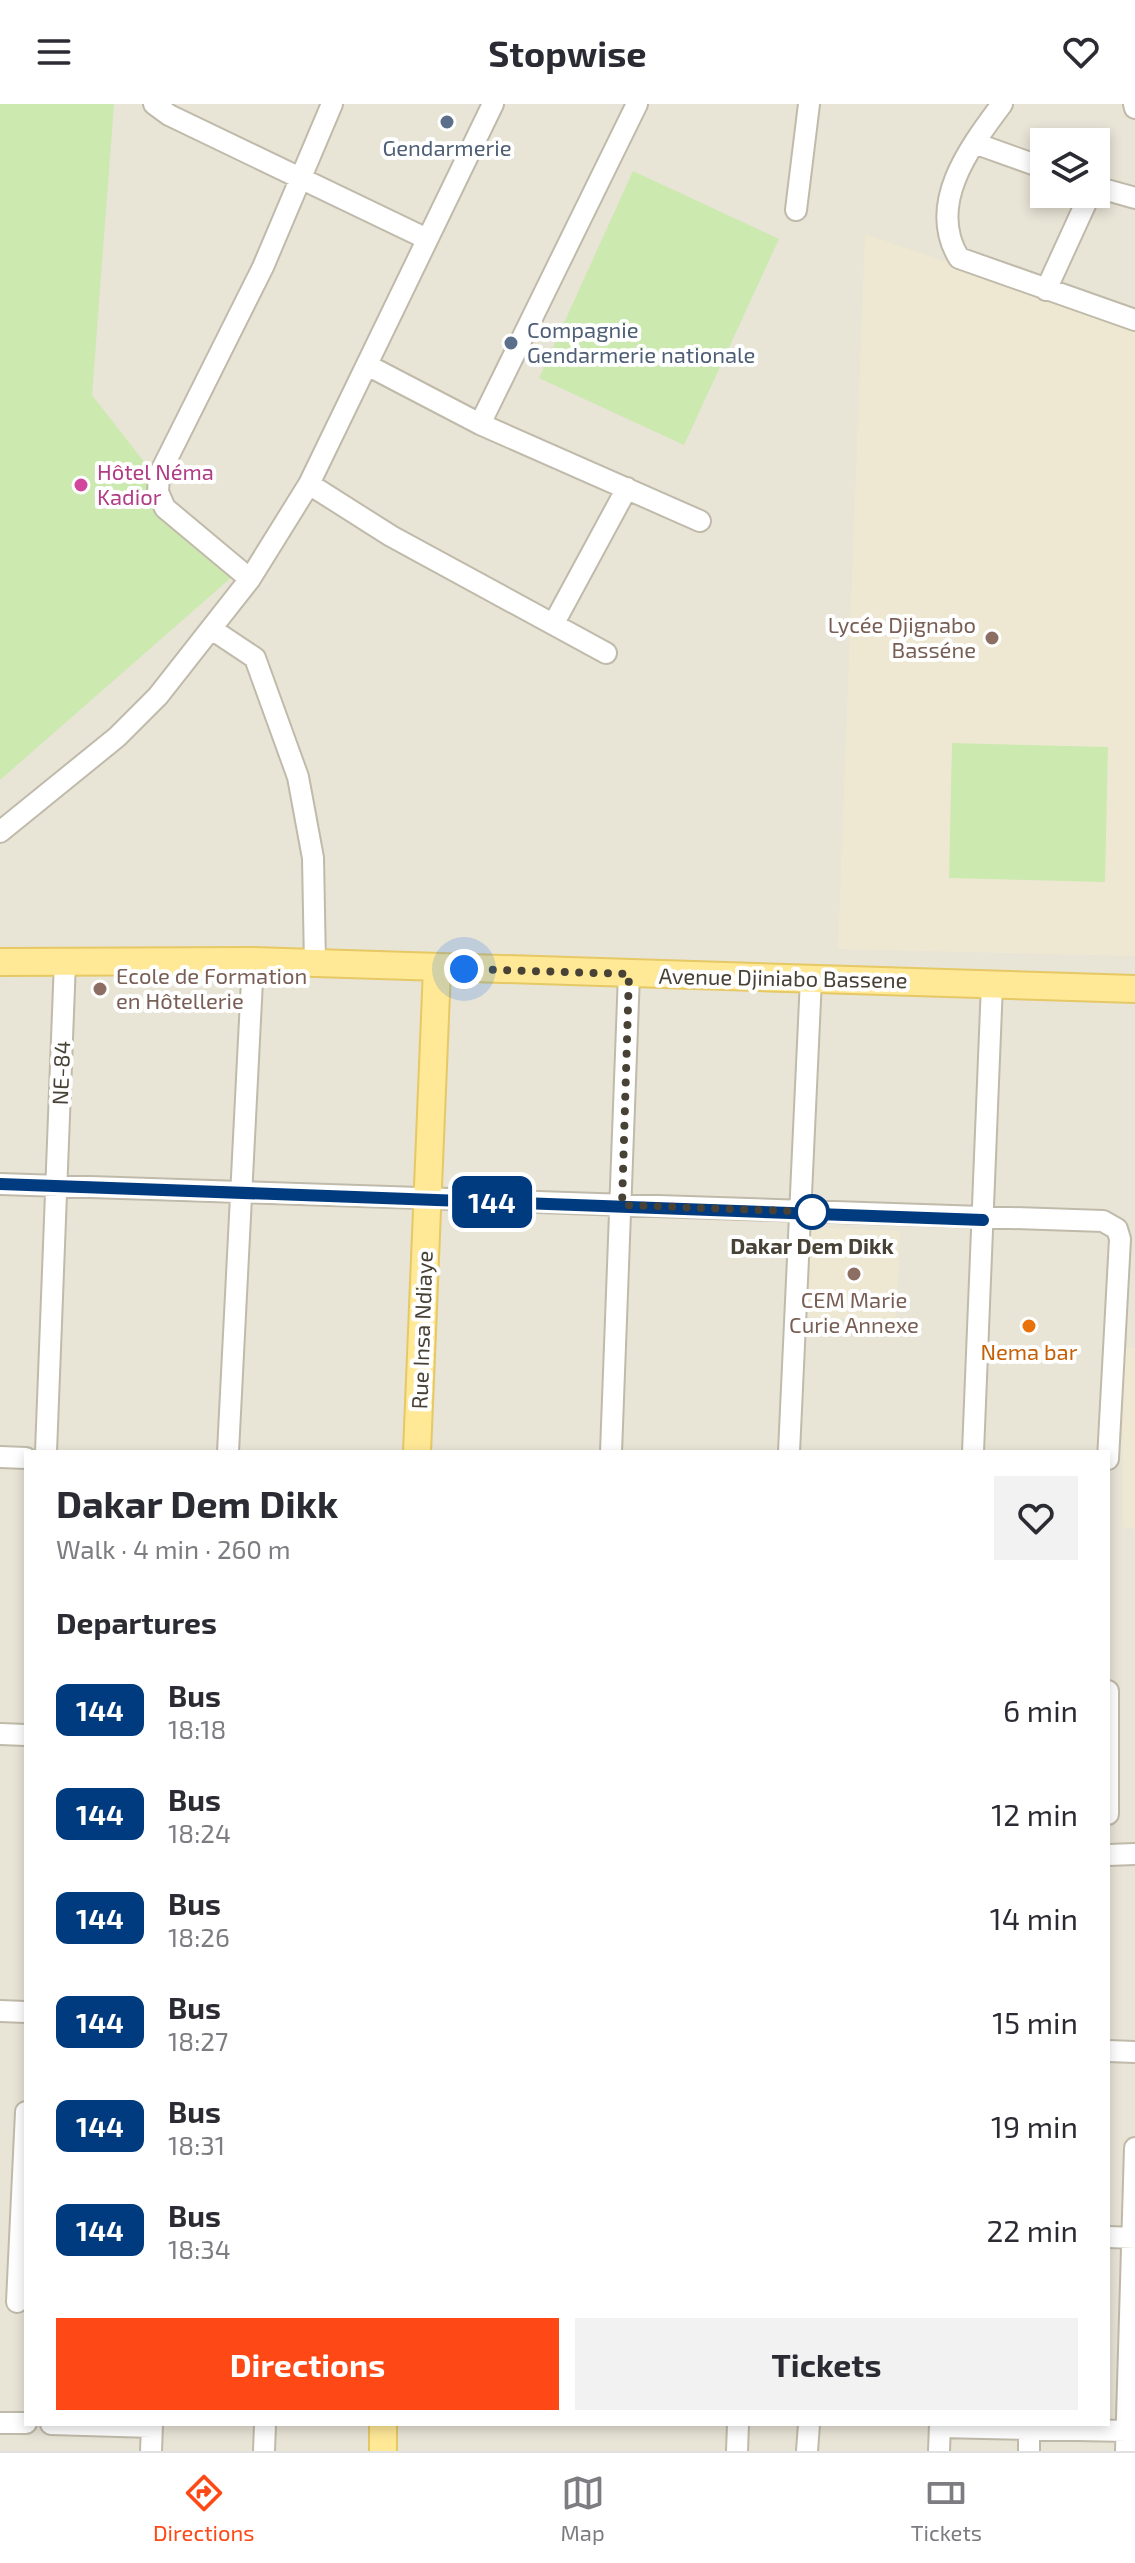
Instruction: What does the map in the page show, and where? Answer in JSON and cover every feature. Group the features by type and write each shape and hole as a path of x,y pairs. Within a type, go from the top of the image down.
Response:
{"main road":[{"name":"Avenue Djiniabo Bassene","path":"0,962 253,961 1135,989"},
{"name":"Rue Insa Ndiaye","path":"417,1450 437,969"},
{"path":"383,2426 383,2451"}],"street":[{"path":"154,104 169,115 300,181 425,238"},
{"path":"250,579 165,508 158,492 159,475 263,267 332,104"},
{"path":"0,832 117,737 158,696 213,630 250,579 309,484 425,238 493,104"},
{"path":"480,424 637,104"},
{"path":"796,210 809,104"},
{"path":"1002,104 958,169 951,188 948,237 959,258 1135,320"},
{"path":"977,144 1030,163"},
{"path":"1110,191 1135,198"},
{"path":"1046,290 1084,208"},
{"path":"367,365 480,424 700,521"},
{"path":"309,484 391,536 606,653"},
{"path":"554,623 627,488"},
{"path":"213,630 255,658 298,777 313,858 315,964"},
{"name":"NE-84","path":"46,1450 65,961"},
{"path":"228,1450 253,961"},
{"path":"611,1450 629,974"},
{"path":"789,1450 811,979"},
{"path":"973,1450 992,984"},
{"path":"0,1184 983,1220 1103,1221 1117,1229 1120,1239 1108,1450"},
{"path":"0,1457 24,1458"},
{"path":"0,1734 24,1735"},
{"path":"1110,1855 1135,1854"},
{"path":"0,2011 24,2012"},
{"path":"1110,2051 1135,2052"},
{"path":"14,2302 24,2144"},
{"path":"962,2426 1029,2429 1126,2441 1132,2338 1135,2148"},
{"path":"1110,2237 1134,2238"},
{"path":"1110,2337 1132,2338"},
{"path":"0,2423 24,2423"},
{"path":"151,2451 152,2426"},
{"path":"264,2451 265,2426"},
{"path":"737,2451 738,2426"},
{"path":"807,2451 809,2426"},
{"path":"939,2451 940,2426"},
{"path":"1029,2429 1029,2451"}],"shaded area":[{"path":"0,104 1135,104 1135,2451 0,2451"},
{"name":"Lycée Djignabo Basséne","path":"865,234 1135,327 1135,956 838,949"},
{"name":"CEM Marie Curie Annexe","path":"811,1227 900,1231 896,1321 808,1317"},
{"path":"1123,1347 1135,1348 1135,1529 1123,1527"}],"green space":[{"name":"Hôtel Néma Kadior","path":"0,104 114,104 92,395 233,576 0,780"},
{"path":"633,171 779,239 684,445 539,378"},
{"path":"952,743 1108,747 1105,882 949,878"}],"bus line":[{"name":"144","path":"0,1184 983,1220"}],"place":[{"name":"Gendarmerie","path":"447,122"},
{"name":"Compagnie Gendarmerie nationale","path":"511,343"},
{"name":"Hôtel Néma Kadior","path":"81,485"},
{"name":"Lycée Djignabo Basséne","path":"992,638"},
{"name":"Ecole de Formation en Hôtellerie","path":"100,989"},
{"name":"Dakar Dem Dikk","path":"812,1212"},
{"name":"CEM Marie Curie Annexe","path":"854,1274"},
{"name":"Nema bar","path":"1029,1326"}],"route":[{"path":"464,969 629,974 622,1205 812,1212"}]}
